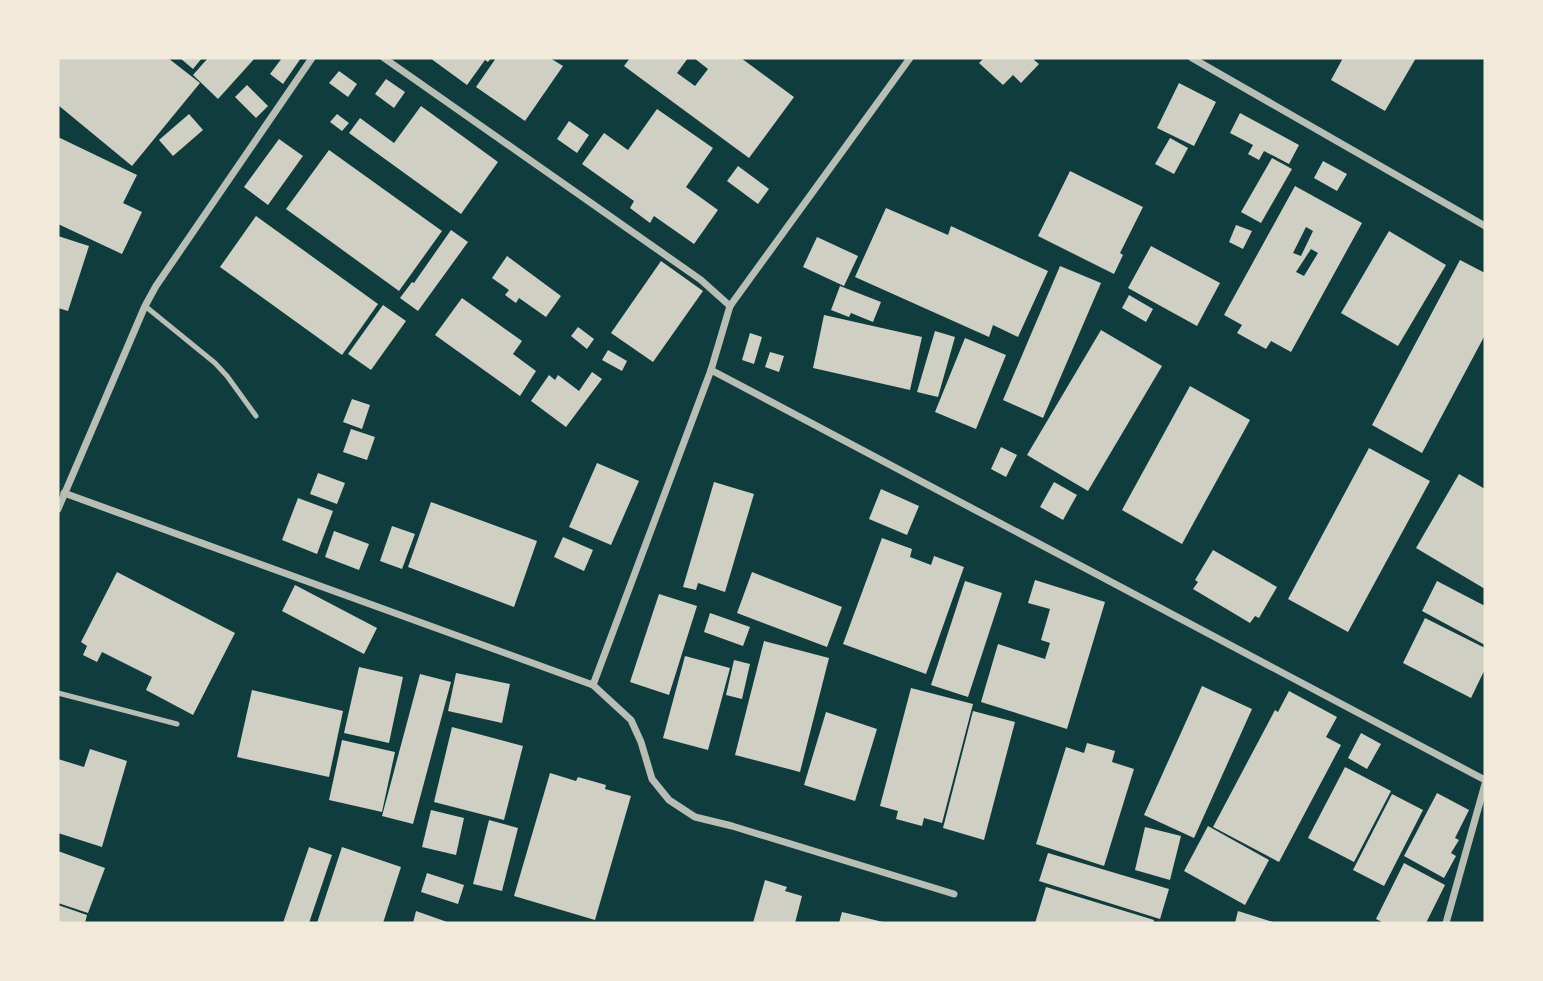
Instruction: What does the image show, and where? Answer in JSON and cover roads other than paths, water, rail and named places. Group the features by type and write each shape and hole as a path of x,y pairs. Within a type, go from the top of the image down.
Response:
{"street":[{"path":"58,509 156,286 312,58"},
{"path":"384,58 701,280 730,306"},
{"path":"593,685 711,370 730,306 910,58"},
{"path":"1192,58 1485,226"},
{"path":"711,370 1485,782 1449,923"},
{"path":"64,493 593,685 631,720 652,779 669,800 695,817 954,894"}],"lane":[{"path":"145,306 215,363 256,416"},
{"path":"58,693 177,724"}]}
